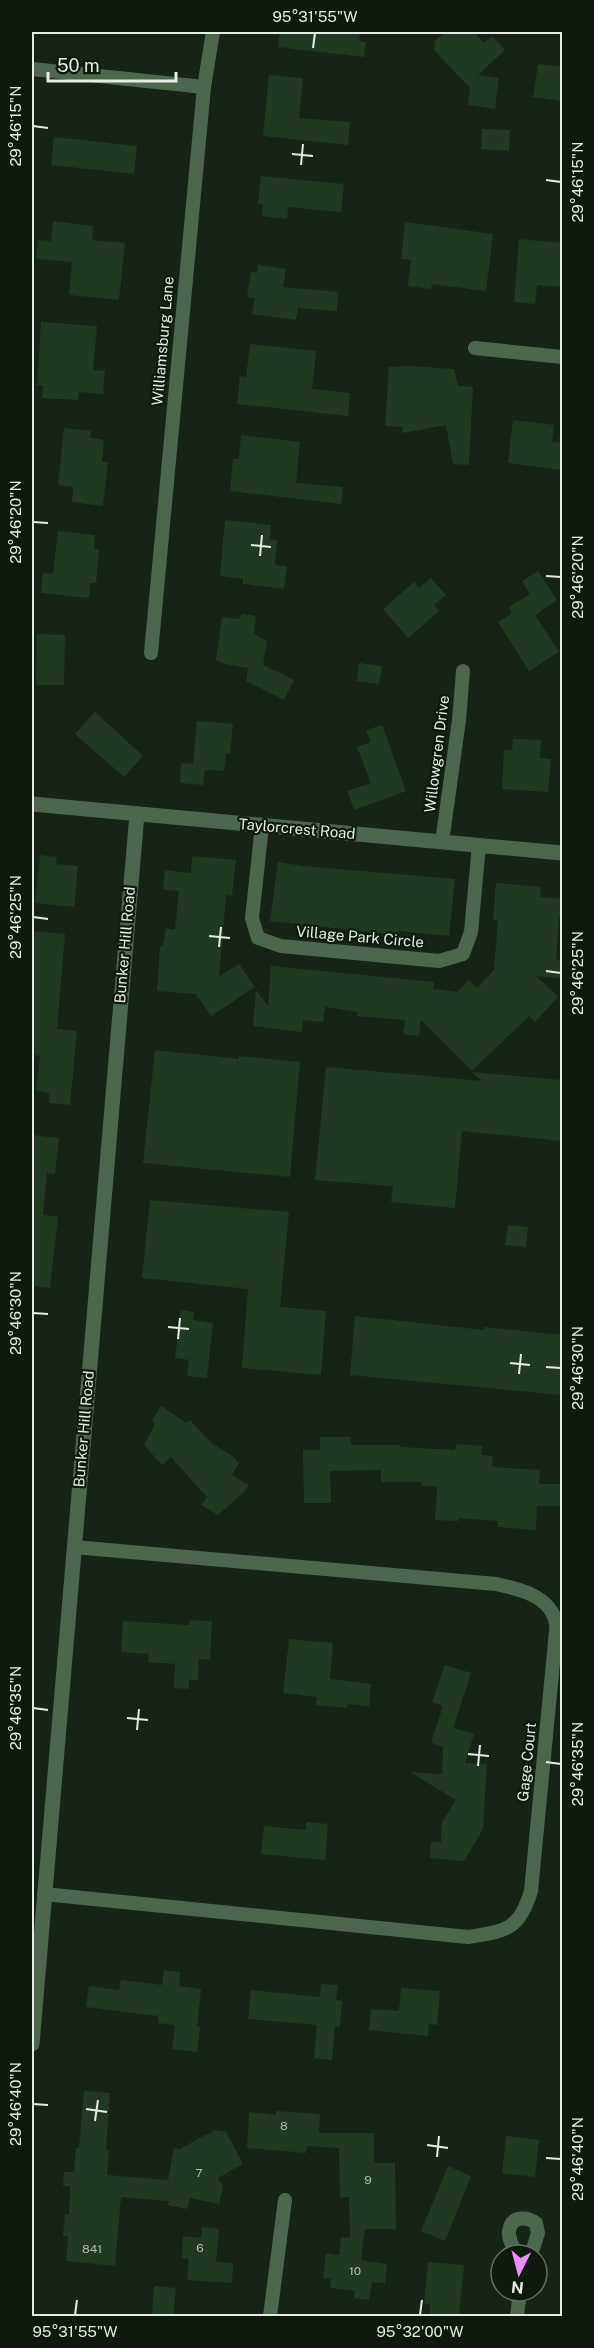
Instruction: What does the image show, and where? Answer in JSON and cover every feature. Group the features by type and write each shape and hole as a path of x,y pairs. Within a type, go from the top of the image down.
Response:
{"street":[{"name":"Williamsburg Lane","path":"151,653 204,87 213,32"},
{"path":"32,69 204,87"},
{"path":"475,348 562,357"},
{"name":"Willowgren Drive","path":"442,842 459,720 463,671"},
{"name":"Taylorcrest Road","path":"32,804 562,853"},
{"name":"Bunker Hill Road","path":"32,2044 136,814"},
{"name":"Village Park Circle","path":"262,826 252,918 258,938 281,946 439,961 463,954 471,932 478,845"},
{"name":"Gage Court","path":"44,1894 468,1937 502,1932 511,1927 523,1913 531,1891 555,1642 556,1622 546,1605 528,1592 496,1584 74,1547"},
{"path":"270,2316 285,2200"},
{"path":"511,2243 509,2232 513,2223 519,2218 529,2218 536,2223 538,2233 535,2243"}],"building":[{"path":"280,32 360,32 359,41 366,42 364,57 278,47"},
{"path":"445,32 474,32 484,43 492,36 505,50 478,75 499,78 495,109 468,105 470,88 434,50 435,41"},
{"path":"538,64 562,67 562,101 533,97"},
{"path":"269,75 303,78 299,118 350,122 348,145 263,136"},
{"path":"482,129 510,130 509,151 481,149"},
{"path":"54,137 137,146 134,174 51,165"},
{"path":"261,176 344,184 341,212 288,207 287,219 262,216 263,204 258,204"},
{"path":"53,221 93,226 92,240 125,243 119,300 69,295 72,262 36,259 38,240 51,241"},
{"path":"405,222 493,234 486,291 432,284 431,289 408,286 411,260 401,259"},
{"path":"519,239 562,243 562,287 537,285 535,304 514,302"},
{"path":"258,265 286,269 283,287 338,292 337,311 298,308 296,320 252,314 255,298 247,297 251,272 257,273"},
{"path":"41,322 97,326 93,370 105,371 103,394 79,392 78,400 42,398 43,385 37,385"},
{"path":"250,344 316,351 312,389 350,393 348,416 237,404 240,376 246,377"},
{"path":"389,367 454,369 458,386 473,387 469,465 453,464 446,425 402,433 403,427 385,426"},
{"path":"513,420 554,425 552,442 562,443 562,470 508,463"},
{"path":"64,428 91,431 90,438 104,440 102,462 108,462 103,506 72,502 73,487 58,485"},
{"path":"241,435 300,442 296,483 343,487 341,504 230,491 233,459 239,459"},
{"path":"225,520 271,525 270,539 277,540 275,565 287,566 284,589 243,584 243,579 220,576"},
{"path":"58,531 95,535 94,549 99,549 96,583 90,583 89,598 41,593 43,573 53,574"},
{"path":"538,571 557,600 535,615 559,652 529,671 498,622 512,613 509,607 530,594 522,581"},
{"path":"431,578 446,595 434,605 439,611 408,638 383,609 414,582 419,588"},
{"path":"242,614 256,616 254,634 267,641 263,665 294,680 284,700 246,681 248,668 216,660 222,617 239,619"},
{"path":"37,634 65,635 64,685 36,685"},
{"path":"359,663 382,666 379,684 357,681"},
{"path":"95,712 143,756 124,777 75,734"},
{"path":"197,721 233,724 230,754 226,753 224,771 205,770 203,785 180,783 181,763 193,764"},
{"path":"382,725 406,791 354,810 347,791 371,783 357,747 371,742 366,730"},
{"path":"513,739 541,740 540,758 551,759 548,792 502,789 504,750 512,750"},
{"path":"40,855 57,857 56,864 78,866 74,907 35,903"},
{"path":"192,856 236,860 232,896 226,895 219,977 239,964 255,987 211,1016 196,994 157,991 160,946 163,946 166,928 175,930 179,891 163,890 165,870 191,873"},
{"path":"278,862 455,879 449,936 399,931 398,935 270,921"},
{"path":"496,883 541,887 540,897 562,899 562,918 559,918 556,960 562,960 562,979 536,976 558,997 535,1022 529,1016 472,1071 421,1020 419,1036 403,1034 405,1020 357,1016 358,1012 325,1007 323,1022 303,1020 302,1032 253,1026 256,990 268,1006 271,966 434,982 433,989 457,992 469,980 477,988 494,970 498,920 493,920"},
{"path":"32,931 65,934 57,1029 77,1031 70,1105 49,1103 50,1093 36,1091 40,1056 32,1055"},
{"path":"155,1050 239,1059 239,1056 300,1062 290,1177 143,1163"},
{"path":"326,1067 482,1081 472,1072 562,1080 562,1141 462,1131 455,1208 391,1202 393,1186 315,1180"},
{"path":"32,1135 59,1138 55,1174 47,1173 43,1215 58,1217 50,1288 32,1286"},
{"path":"150,1200 289,1212 280,1307 326,1311 321,1375 242,1368 248,1289 142,1278"},
{"path":"508,1225 528,1227 526,1247 505,1245"},
{"path":"181,1310 194,1312 193,1320 213,1323 207,1378 187,1376 189,1360 175,1358"},
{"path":"355,1316 484,1330 484,1327 562,1335 562,1395 350,1375"},
{"path":"161,1406 186,1423 190,1420 211,1443 231,1455 239,1463 232,1475 249,1485 218,1515 201,1505 207,1497 171,1457 162,1465 144,1445 155,1424 152,1421"},
{"path":"320,1437 351,1437 351,1445 400,1445 400,1447 455,1450 456,1444 482,1446 481,1455 493,1456 492,1467 540,1470 539,1484 562,1484 562,1506 537,1506 536,1530 498,1527 498,1521 459,1518 458,1521 435,1520 437,1487 421,1485 421,1482 381,1482 381,1470 330,1471 331,1503 304,1503 303,1450 320,1450"},
{"path":"190,1620 212,1621 210,1660 199,1659 198,1680 189,1680 189,1689 174,1688 175,1664 148,1662 149,1654 121,1652 123,1621 189,1625"},
{"path":"289,1639 333,1643 330,1679 371,1684 369,1706 348,1704 347,1708 316,1705 317,1697 283,1693"},
{"path":"445,1665 471,1673 453,1728 474,1734 465,1763 487,1764 483,1829 464,1861 430,1858 431,1842 441,1842 442,1822 456,1800 410,1772 442,1774 443,1747 431,1743 443,1706 432,1702"},
{"path":"306,1822 328,1824 325,1860 261,1854 264,1826 306,1830"},
{"path":"164,1970 180,1972 179,1986 201,1989 197,2052 172,2049 175,2025 158,2023 158,2016 86,2007 89,1986 119,1990 121,1980 162,1985"},
{"path":"321,1984 338,1985 336,2000 342,2001 340,2027 335,2026 332,2060 314,2058 317,2025 248,2019 251,1990 320,1997"},
{"path":"401,1988 440,1991 437,2025 429,2024 428,2036 369,2030 371,2009 399,2011"},
{"path":"84,2091 110,2093 106,2150 109,2151 107,2175 168,2180 174,2148 180,2149 215,2130 226,2132 243,2164 218,2178 223,2187 219,2204 190,2198 187,2209 168,2205 169,2201 121,2197 115,2266 66,2261 68,2236 63,2236 65,2214 69,2215 70,2186 63,2186 64,2172 74,2172 76,2148 79,2148"},
{"path":"276,2111 320,2114 319,2133 374,2133 374,2163 395,2163 396,2229 365,2229 361,2260 387,2264 385,2283 372,2282 369,2300 354,2298 355,2291 330,2288 331,2279 323,2278 326,2253 339,2255 341,2237 350,2238 349,2197 340,2197 339,2148 307,2146 306,2153 247,2148 249,2112 276,2115"},
{"path":"506,2136 539,2140 535,2177 502,2173"},
{"path":"448,2166 471,2176 445,2241 421,2231"},
{"path":"202,2227 219,2229 216,2262 233,2263 232,2283 187,2280 189,2259 182,2258 183,2236 201,2238"},
{"path":"428,2262 464,2265 459,2316 429,2316 430,2304 424,2304"},
{"path":"154,2286 176,2288 173,2316 152,2316"}]}
